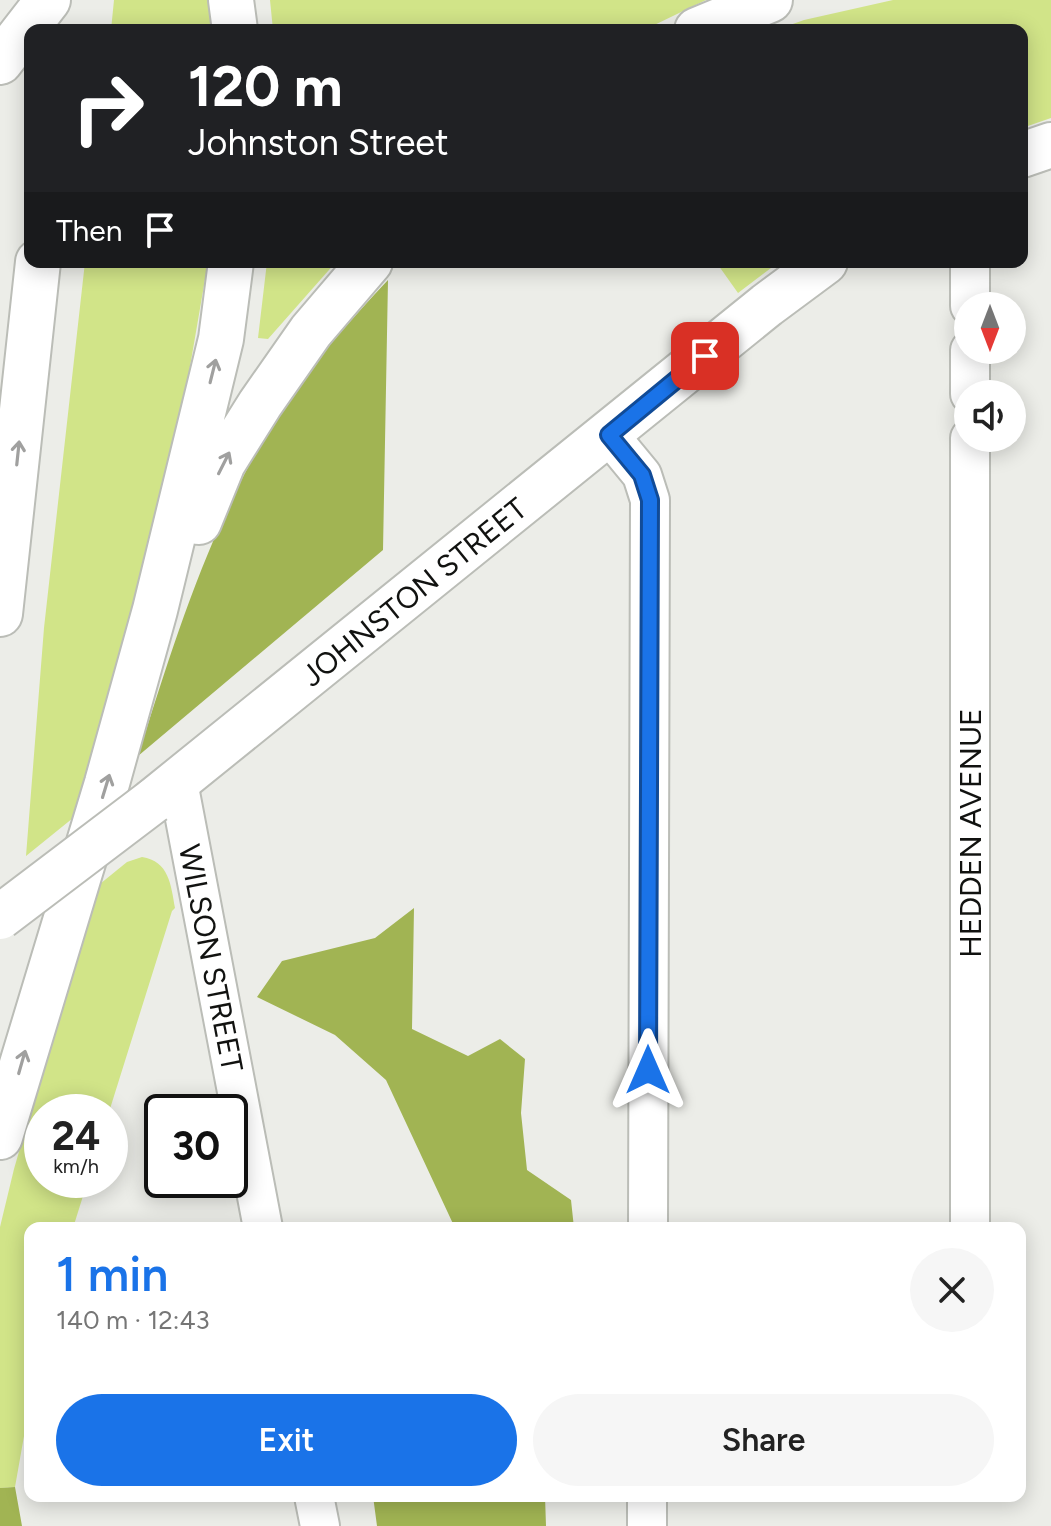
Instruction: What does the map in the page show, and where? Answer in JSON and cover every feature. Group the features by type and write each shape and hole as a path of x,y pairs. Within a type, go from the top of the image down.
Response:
{"main road":[{"path":"29,24 48,0"},
{"path":"65,24 67,0"},
{"path":"231,0 234,24"},
{"path":"712,24 770,0"},
{"path":"0,62 24,31"},
{"path":"1028,153 1051,145"},
{"path":"0,614 37,268"},
{"path":"0,1137 107,783 155,610 221,339 230,268"},
{"path":"155,610 192,540 223,463 311,331 365,268"},
{"name":"JOHNSTON STREET","path":"0,917 165,792 767,305 817,268"}],"street":[{"path":"970,268 970,292"},
{"path":"609,435 642,475 650,500 648,1222"},
{"name":"HEDDEN AVENUE","path":"970,452 970,1222"},
{"name":"WILSON STREET","path":"165,792 262,1222"},
{"path":"315,1502 320,1526"},
{"path":"647,1502 647,1526"}],"green space":[{"path":"114,0 213,0 214,24 112,24"},
{"path":"270,0 706,0 656,24 272,24"},
{"path":"893,0 1051,0 1051,118 1028,126 1028,24 793,24"},
{"path":"84,268 207,268 171,477 73,818 26,856 44,628"},
{"path":"266,268 331,268 268,339 258,338"},
{"path":"720,268 771,268 738,293"},
{"path":"388,280 383,550 138,756 195,585 250,463 299,384"},
{"path":"142,857 151,859 167,875 175,908 115,1094 36,1094 95,888 127,862"},
{"path":"414,908 412,1029 468,1056 500,1039 525,1059 521,1113 527,1170 571,1200 573,1222 452,1222 386,1080 335,1035 257,997 282,961 375,938"},
{"path":"24,1134 24,1198 82,1198 75,1222 24,1222 24,1436 15,1487 0,1488 0,1227"},
{"path":"15,1487 22,1526 0,1526 0,1488"},
{"path":"374,1502 545,1502 546,1526 377,1526"}],"route":[{"path":"648,1070 650,500 642,475 609,435 705,356"}]}
